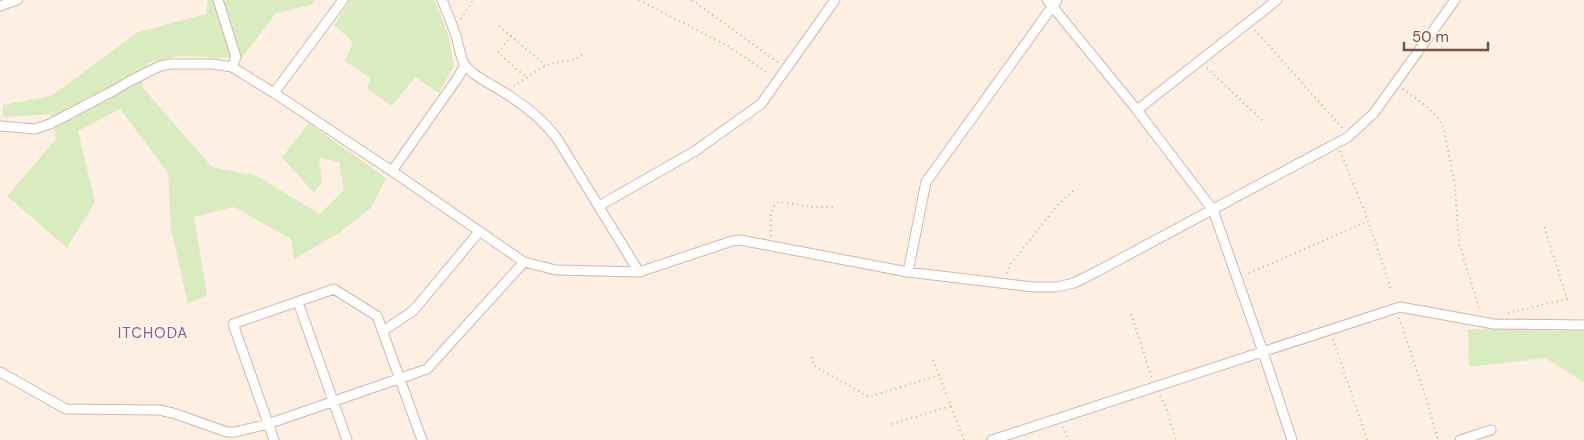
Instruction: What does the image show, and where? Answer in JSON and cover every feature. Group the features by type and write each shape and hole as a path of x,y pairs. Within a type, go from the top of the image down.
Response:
{"street":[{"path":"0,6 17,0"},
{"path":"218,0 236,57 232,67"},
{"path":"274,93 343,0"},
{"path":"442,0 465,65 475,74 506,93 550,128 639,272"},
{"path":"598,206 695,151 760,104 834,0"},
{"path":"1137,110 1277,0"},
{"path":"0,126 36,129 50,124 160,66 170,64 213,64 232,67 274,93 524,262 556,270 639,272 740,240 908,272 1033,287 1057,287 1074,283 1346,138 1374,113 1454,0"},
{"path":"908,272 926,182 1052,2 1213,210 1292,440"},
{"path":"392,172 465,65"},
{"path":"383,331 413,311 479,232"},
{"path":"0,372 66,409 159,410 190,418 227,432 235,432 268,424 427,369 524,262"},
{"path":"274,440 233,324 334,289 377,316 422,440"},
{"path":"298,302 347,440"},
{"path":"992,440 1400,307 1494,324 1584,326"},
{"path":"1460,440 1491,430"}],"path":[{"path":"454,30 473,0"},
{"path":"640,0 728,46 778,80"},
{"path":"692,0 786,68"},
{"path":"1248,22 1342,128 1346,138"},
{"path":"499,26 546,66"},
{"path":"511,36 498,53 527,78"},
{"path":"506,93 546,66 566,62 583,54"},
{"path":"1200,60 1208,70 1265,123"},
{"path":"1395,84 1434,112 1441,121 1452,166 1459,243 1484,322"},
{"path":"1336,143 1368,221 1392,292"},
{"path":"1005,284 1011,264 1056,207 1076,188"},
{"path":"771,246 772,210 775,203 833,207"},
{"path":"1249,273 1368,221"},
{"path":"1501,315 1568,299 1544,226"},
{"path":"1396,308 1438,440"},
{"path":"1330,330 1367,440"},
{"path":"812,357 814,366 869,396 939,375"},
{"path":"934,360 964,440"},
{"path":"892,424 951,406"},
{"path":"1059,418 1069,440"}],"green space":[{"path":"208,0 315,0 311,5 276,13 242,58 178,56 146,64 142,87 212,167 257,176 320,214 344,190 339,162 319,158 322,182 314,193 282,157 309,123 386,178 371,208 339,233 294,259 291,239 234,207 194,217 207,295 188,304 171,229 168,173 120,109 78,131 95,202 67,248 7,196 56,139 50,114 3,117 3,105 51,96 138,32 206,14"},
{"path":"345,0 434,0 448,34 454,66 439,93 415,77 392,106 367,89 370,78 345,61 353,42 334,25 349,3"},
{"path":"1468,329 1584,331 1584,382 1545,358 1469,367"}],"district":[{"name":"ITCHODA","path":"153,333"}]}
